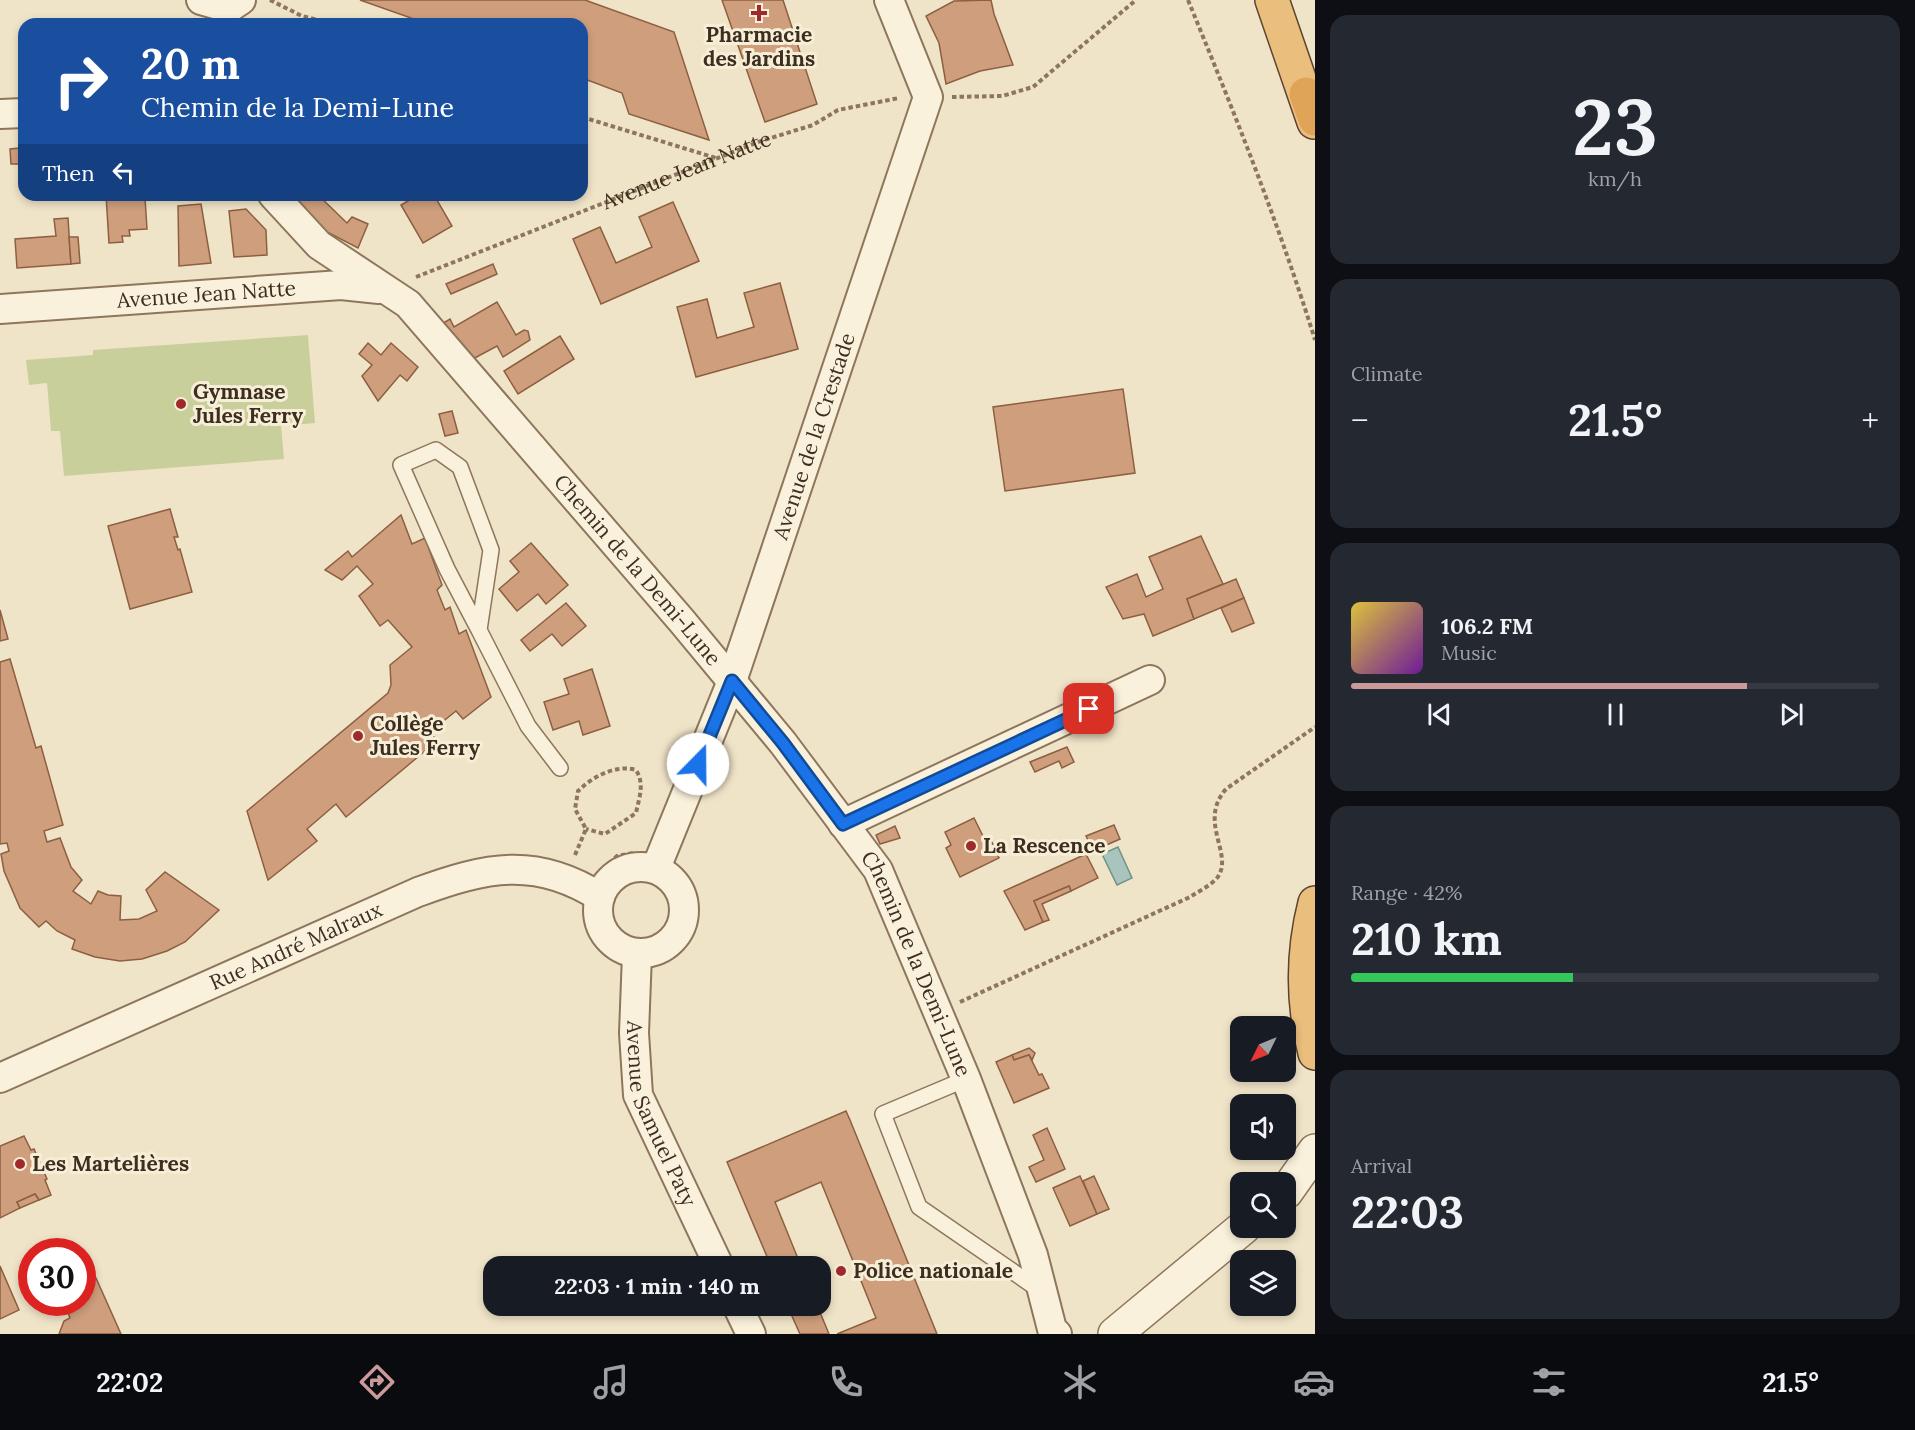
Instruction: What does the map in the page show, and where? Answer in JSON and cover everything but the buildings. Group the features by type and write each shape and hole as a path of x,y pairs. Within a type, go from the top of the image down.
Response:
{"highway":[{"path":"1272,0 1312,112"},
{"path":"1315,903 1308,933 1305,973 1306,1019 1315,1053"}],"street":[{"path":"201,0 229,8 242,0"},
{"path":"889,0 927,97"},
{"name":"Avenue de la Crestade","path":"646,860 732,681 927,97"},
{"path":"0,114 18,113"},
{"name":"Chemin de la Demi-Lune","path":"279,201 319,245 408,304 732,681 783,743 878,870 966,1079 1033,1255 1052,1329 1057,1334"},
{"name":"Avenue Jean Natte","path":"0,309 340,285 384,290"},
{"path":"843,824 1150,680"},
{"path":"646,860 665,872 679,888 684,904 681,923 673,938 660,948 637,954 619,948 607,939 598,918 595,894 621,870 646,860"},
{"name":"Rue André Malraux","path":"0,1078 418,892 466,874 527,869 565,878 595,894"},
{"name":"Avenue Samuel Paty","path":"637,954 634,1022 639,1095 714,1256"},
{"path":"1296,1179 1315,1151"},
{"path":"1296,1188 1315,1179"},
{"path":"1115,1334 1231,1238"},
{"path":"742,1316 751,1334"}],"lane":[{"path":"479,630 491,550 460,467 436,450 401,465 447,569 528,726 560,768"},
{"path":"966,1079 883,1114 919,1207 1043,1293"}],"path":[{"path":"270,0 310,18"},
{"name":"Avenue Jean Natte","path":"384,290 717,158 813,125 838,110 891,98 1002,96 1033,87 1137,0"},
{"path":"1188,0 1244,139 1296,278 1315,340"},
{"path":"588,119 717,158"},
{"path":"938,1013 1190,897 1210,884 1218,876 1221,863 1215,826 1216,801 1226,789 1315,727"},
{"path":"630,768 636,770 640,777 641,789 636,813 605,834 586,829 575,809 578,791 601,774 630,768"},
{"path":"565,878 586,829"},
{"path":"595,894 599,875 617,856 646,860"}],"green space":[{"name":"Gymnase Jules Ferry","path":"308,335 315,423 281,426 284,459 64,476 60,431 51,431 47,383 29,385 26,360 93,355 93,350"}],"water":[{"path":"1118,847 1132,878 1117,885 1102,854"}],"place":[{"name":"Pharmacie des Jardins","path":"759,13"},
{"name":"Gymnase Jules Ferry","path":"181,404"},
{"name":"Collège Jules Ferry","path":"358,736"},
{"name":"La Rescence","path":"971,846"},
{"name":"Les Martelières","path":"20,1164"},
{"name":"Police nationale","path":"841,1271"}],"route":[{"path":"698,764 732,681 783,743 843,824 1089,709"}]}
